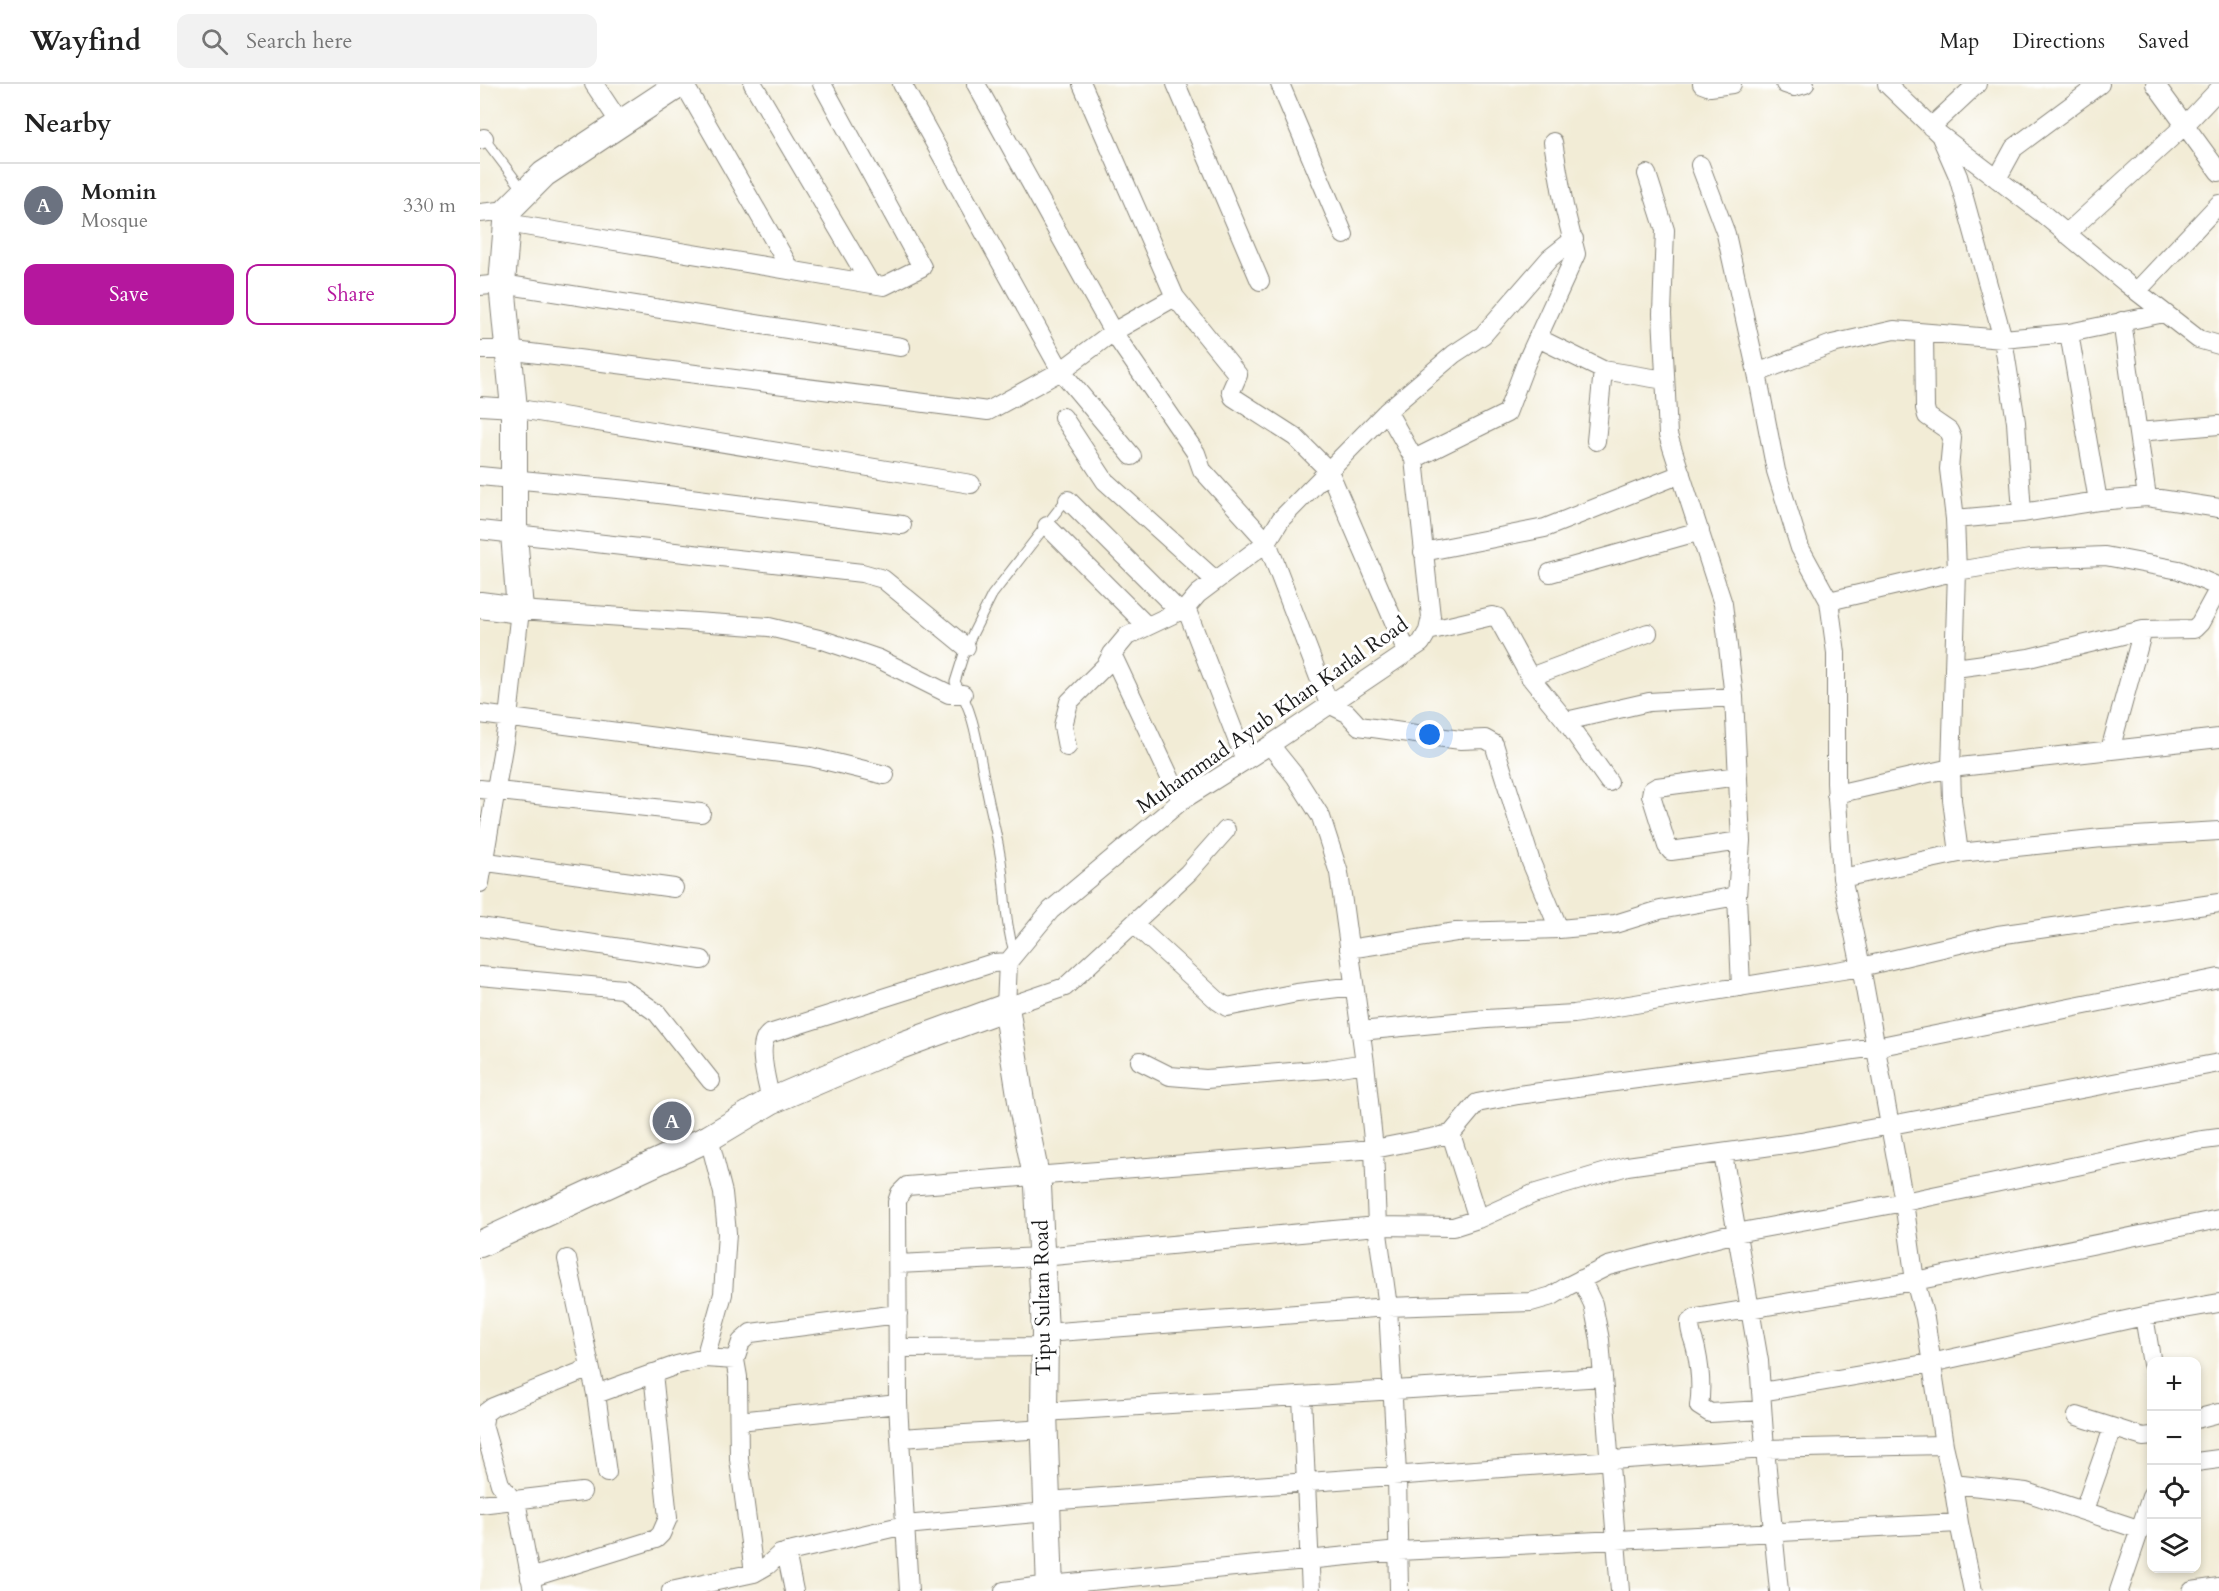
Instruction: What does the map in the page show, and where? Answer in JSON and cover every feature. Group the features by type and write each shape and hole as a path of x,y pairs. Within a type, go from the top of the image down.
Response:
{"main road":[{"path":"480,605 520,610 514,534 514,408 507,350 491,285 514,208 544,174 682,84"},
{"path":"480,1244 709,1138 771,1101 897,1047 1006,1007"},
{"name":"Tipu Sultan Road","path":"1006,1007 1036,1176 1045,1340 1044,1421 1050,1588"}],"street":[{"path":"594,84 620,123"},
{"path":"682,84 791,270"},
{"path":"753,84 870,283"},
{"path":"480,213 514,208 791,270 884,286 922,267 822,84"},
{"path":"902,84 1061,371 1132,456"},
{"path":"976,84 1113,332 1196,453 1202,470 1267,542 1329,704 1347,713 1359,726 1437,738 1485,739 1494,744 1531,862 1559,930"},
{"path":"1082,84 1175,297 1238,375 1231,391 1233,397 1295,437 1329,471 1407,652"},
{"path":"1176,84 1260,281"},
{"path":"1281,84 1344,234"},
{"path":"1702,84 1710,87 1732,84"},
{"path":"1785,84 1794,87 1805,84"},
{"path":"1887,84 1936,131 2164,313 2198,339 2219,345"},
{"path":"1936,131 1977,84"},
{"path":"1997,179 2014,148 2100,84"},
{"path":"2155,84 2219,172"},
{"path":"2066,234 2185,125 2219,89"},
{"path":"1936,131 1958,176 2003,339 2016,422 2022,513"},
{"path":"1414,459 1508,414 1538,338 1576,254 1564,206 1553,142"},
{"path":"1700,165 1726,234 1776,471 1800,548 1829,601 1836,653 1836,794 1842,878 1876,1047 1944,1445 1973,1591"},
{"path":"1647,174 1665,230 1662,314 1668,435 1723,604 1734,697 1741,841 1737,896 1741,987"},
{"path":"2137,291 2219,204"},
{"path":"1067,747 1063,726 1069,702 1106,665 1127,636 1183,610 1215,580 1267,542 1281,519 1387,411 1454,354 1483,335 1550,258 1574,239"},
{"path":"491,285 901,347"},
{"path":"480,350 507,350 988,411 1061,371 1113,332 1175,297"},
{"path":"1757,373 1832,344 1894,330 2003,339 2069,333 2164,313"},
{"path":"2122,321 2147,497"},
{"path":"2069,333 2098,501"},
{"path":"1924,334 1925,408 1928,416 1949,431 1952,438 1949,469 1955,519 1957,571 1951,768 1952,800 1959,853"},
{"path":"1538,338 1603,370 1665,380"},
{"path":"1596,441 1603,370"},
{"path":"480,406 514,408 971,484"},
{"name":"Muhammad Ayub Khan Karlal Road","path":"1012,958 1051,910 1181,801 1270,745 1421,643 1428,631 1431,617 1414,459 1387,411"},
{"path":"1063,417 1104,481 1215,580"},
{"path":"2138,432 2219,425"},
{"path":"1423,552 1545,528 1681,474"},
{"path":"480,476 628,490 902,525"},
{"path":"1955,519 2147,497 2219,508"},
{"path":"1068,500 1183,610 1245,760"},
{"path":"1047,526 1147,626"},
{"path":"480,530 862,573 883,579 966,647"},
{"path":"1550,573 1700,531"},
{"path":"1829,601 1957,571 2030,559 2105,556 2179,570 2219,588 2200,623 2194,629 2143,630 2029,658 1955,668"},
{"path":"480,883 488,790 508,718 520,610 769,627 823,639 868,655 949,694 963,694"},
{"path":"1428,631 1492,616 1497,617 1530,677 1566,720 1609,782"},
{"path":"2110,750 2143,630"},
{"path":"1530,677 1648,633"},
{"path":"1112,654 1181,801"},
{"path":"1566,720 1649,702 1734,697"},
{"path":"480,714 811,757 885,775"},
{"path":"1836,794 1951,768 2219,738"},
{"path":"1270,745 1295,776 1321,817 1339,873 1365,1063 1374,1149 1377,1227 1388,1307 1397,1474 1400,1591"},
{"path":"1738,776 1657,787 1652,790 1651,795 1667,846 1671,851 1741,841"},
{"path":"488,790 702,813"},
{"path":"771,1101 761,1048 764,1038 769,1034 1012,958 1006,1007 1065,987 1188,873 1226,831"},
{"path":"1842,878 1959,853 2102,838 2219,831"},
{"path":"482,861 674,888"},
{"path":"1349,949 1456,932 1559,930 1615,924 1660,910 1737,896"},
{"path":"1360,1031 1487,1019 1574,1014 1861,967 1998,935 2219,903"},
{"path":"1134,924 1227,1007 1297,993 1354,986"},
{"path":"480,927 702,960"},
{"path":"480,976 623,989 657,1013 711,1081"},
{"path":"909,1591 898,1404 897,1202 900,1193 907,1186 1374,1149 1451,1134 1476,1103 1876,1047 2219,978"},
{"path":"1140,1061 1170,1076 1206,1079 1328,1069 1365,1063"},
{"path":"898,1264 1042,1257 1377,1227 1453,1227 1478,1220 1533,1194 1627,1166 1723,1154 1890,1125 2219,1063"},
{"path":"1451,1134 1478,1220"},
{"path":"705,1358 723,1294 727,1233 723,1193 709,1138"},
{"path":"898,1348 1045,1340 1388,1307 1531,1302 1552,1296 1608,1266 1736,1233 1904,1202 2219,1138"},
{"path":"1723,1154 1759,1361 1779,1591"},
{"path":"2219,1220 1915,1281 1696,1318 1690,1322 1689,1329 1696,1346 1699,1364 1701,1391 1699,1406 1710,1413 2144,1316 2219,1303"},
{"path":"567,1259 596,1394 607,1473"},
{"path":"1581,1279 1593,1304 1600,1340 1620,1591"},
{"path":"754,1573 739,1459 735,1359 741,1342 751,1333 898,1314"},
{"path":"2144,1316 2150,1357"},
{"path":"596,1394 677,1365 705,1358 735,1359"},
{"path":"590,1368 493,1407 485,1413 483,1425 500,1484 517,1506 532,1584 656,1539 664,1528 668,1518 653,1373"},
{"path":"900,1438 1044,1421 1302,1397 1603,1377"},
{"path":"1302,1397 1311,1591"},
{"path":"739,1421 898,1404"},
{"path":"2201,1418 2219,1413"},
{"path":"2077,1416 2147,1436"},
{"path":"2084,1510 2113,1428"},
{"path":"671,1591 754,1573 786,1552 905,1525 1047,1506 1306,1481 1609,1459 1765,1449 1944,1445"},
{"path":"2201,1461 2219,1459"},
{"path":"1953,1484 2026,1492 2141,1530"},
{"path":"480,1504 582,1492"},
{"path":"2119,1591 2147,1508"},
{"path":"1004,1591 1399,1551 1959,1522"},
{"path":"786,1552 794,1591"},
{"path":"2192,1591 2219,1587"}],"lane":[{"path":"481,137 514,208"},
{"path":"1012,958 1007,930 1002,867 976,731 963,694 956,682 966,647 992,595 1068,500"}],"place":[{"name":"Momin","path":"672,1121"}]}
